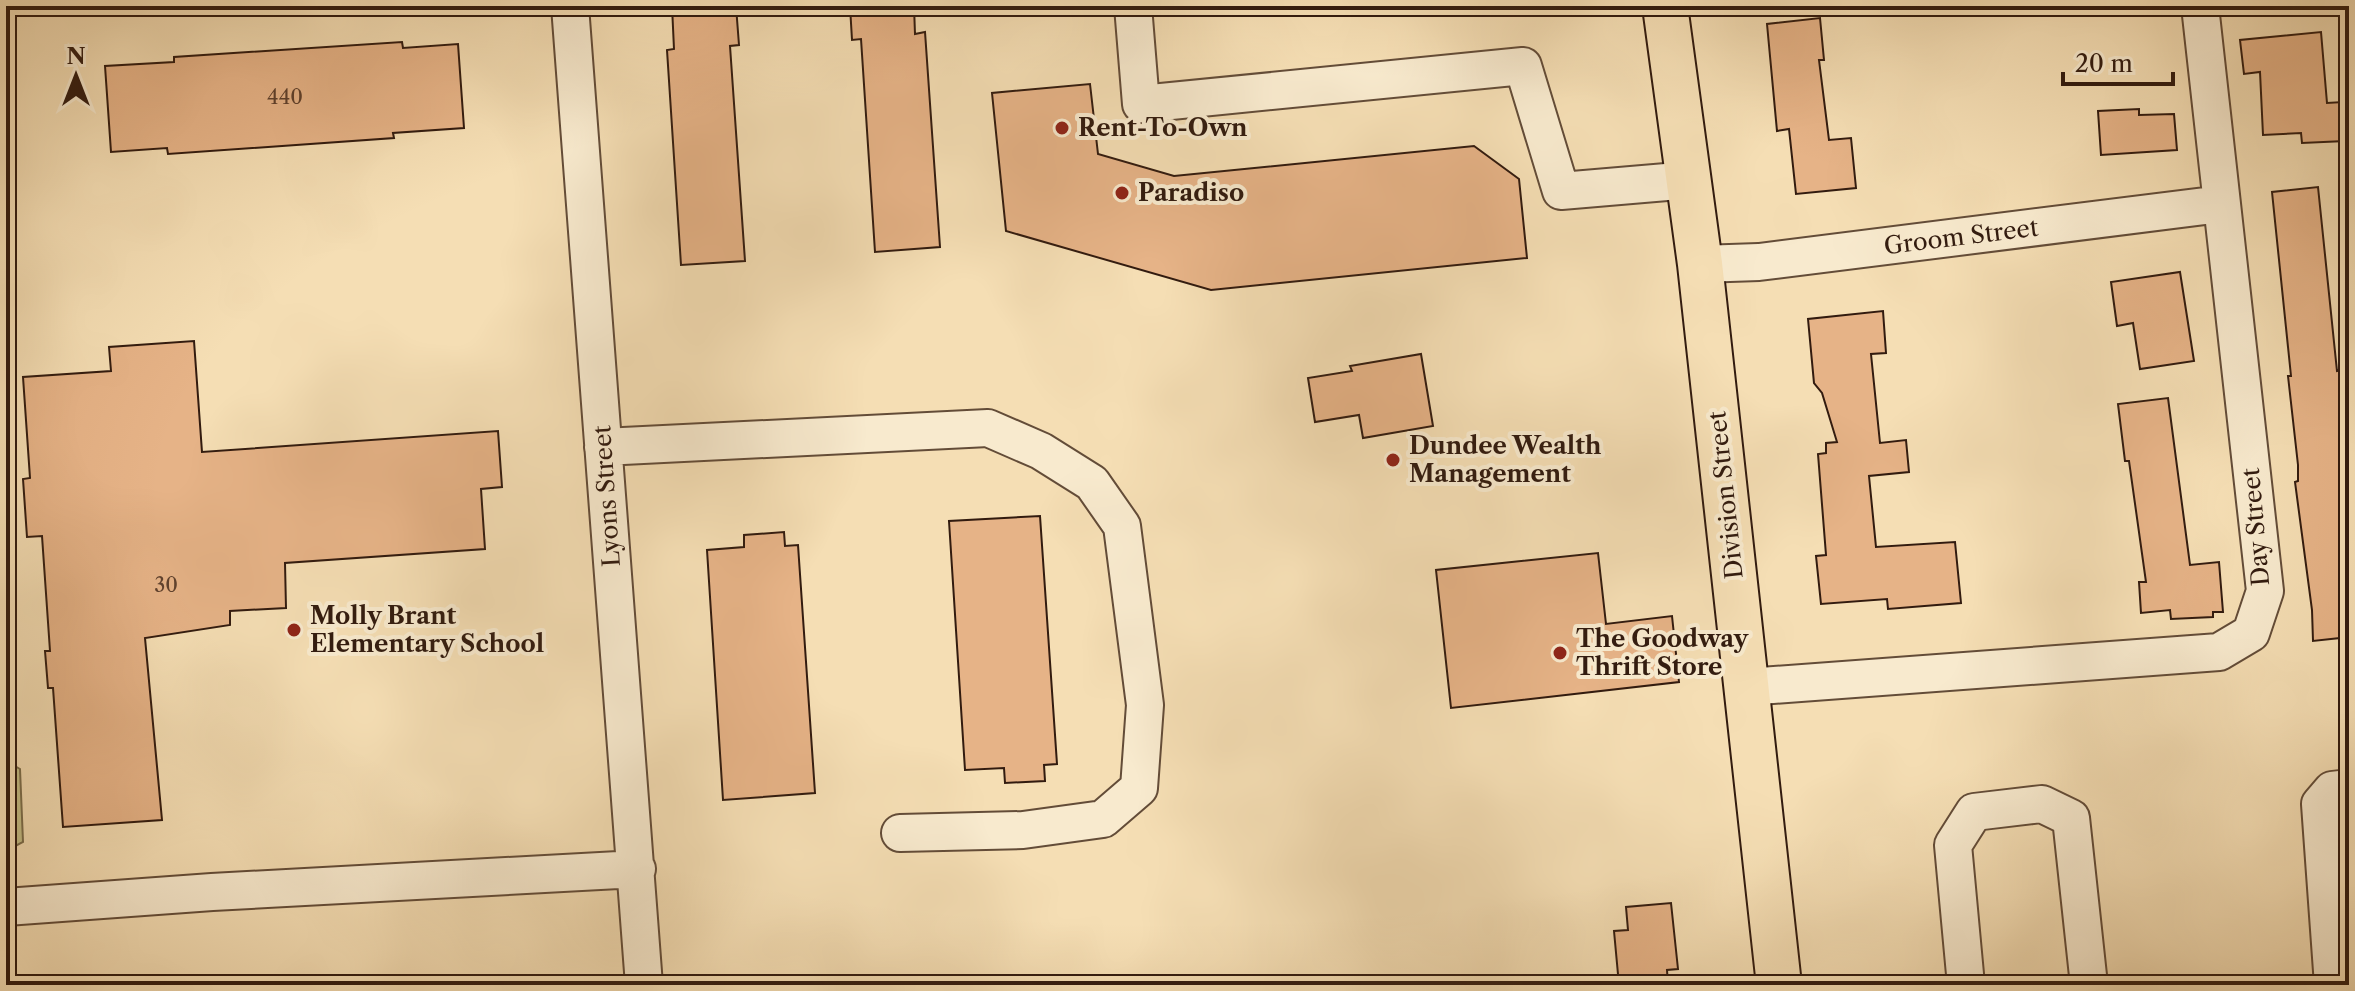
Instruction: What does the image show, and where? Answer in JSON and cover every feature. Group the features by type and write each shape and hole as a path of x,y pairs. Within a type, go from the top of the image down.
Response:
{"main road":[{"name":"Division Street","path":"1665,6 1700,264 1779,985"}],"street":[{"name":"Lyons Street","path":"570,6 644,985"},
{"path":"1133,6 1141,104 1523,66 1561,191 1690,180"},
{"name":"Day Street","path":"1747,687 2219,652 2251,633 2265,591 2200,6"},
{"name":"Groom Street","path":"1700,264 1759,262 2221,204"},
{"path":"603,447 988,428 1041,451 1092,483 1122,526 1145,705 1139,788 1103,819 1023,830 900,833"},
{"path":"2333,985 2320,804 2332,790 2349,788"},
{"path":"1966,985 1953,845 1974,812 2042,804 2071,818 2089,985"},
{"path":"6,907 228,891 637,869"}],"shaded area":[{"path":"6,761 20,769 23,842 6,851"}],"building":[{"path":"672,6 736,6 739,45 730,46 745,261 681,265 667,50 674,49"},
{"path":"850,6 914,6 915,34 925,32 940,247 875,252 861,39 852,40"},
{"path":"1820,18 1824,60 1819,60 1829,140 1851,138 1856,188 1796,194 1789,129 1777,131 1767,24"},
{"path":"2321,32 2327,103 2343,102 2345,141 2302,143 2301,133 2263,135 2260,72 2244,74 2240,40"},
{"path":"402,42 403,48 458,44 464,128 393,133 394,138 168,154 167,148 111,152 105,66 174,62 174,57"},
{"path":"1090,84 1098,154 1174,176 1474,146 1519,179 1527,258 1211,290 1006,231 992,93"},
{"path":"2139,109 2139,115 2174,114 2177,150 2101,155 2098,111"},
{"path":"2318,187 2337,371 2342,370 2349,434 2349,637 2313,641 2312,610 2295,482 2298,481 2298,465 2288,376 2291,376 2272,192"},
{"path":"2180,272 2194,361 2140,369 2133,323 2117,326 2111,282"},
{"path":"1883,311 1886,353 1871,354 1880,443 1906,440 1909,472 1869,476 1876,547 1955,542 1961,603 1888,609 1887,599 1821,604 1816,556 1826,555 1818,454 1826,453 1826,443 1837,442 1822,393 1814,383 1808,319"},
{"name":"Molly Brant Elementary School","path":"194,341 202,452 498,431 502,487 481,489 485,549 285,563 286,608 230,611 230,625 145,638 162,820 63,827 53,688 48,688 45,651 50,651 42,536 27,537 23,479 30,478 23,377 111,371 109,347"},
{"path":"1421,354 1433,426 1363,438 1359,415 1315,422 1308,378 1352,371 1350,366"},
{"path":"2168,398 2190,565 2219,562 2223,612 2213,612 2213,617 2171,619 2170,610 2141,613 2139,582 2146,582 2118,404"},
{"path":"1040,516 1057,764 1044,765 1045,781 1005,783 1004,768 965,770 949,521"},
{"path":"784,532 785,546 798,545 815,793 723,800 707,550 744,547 744,535"},
{"name":"The Goodway Thrift Store","path":"1598,553 1606,624 1672,616 1679,682 1451,708 1436,570"},
{"path":"1671,903 1678,969 1667,970 1668,985 1619,985 1614,931 1628,930 1626,907"}],"place":[{"name":"Rent-To-Own","path":"1062,128"},
{"name":"Paradiso","path":"1122,193"},
{"name":"Dundee Wealth Management","path":"1393,460"},
{"name":"Molly Brant Elementary School","path":"294,630"},
{"name":"The Goodway Thrift Store","path":"1560,653"}]}
